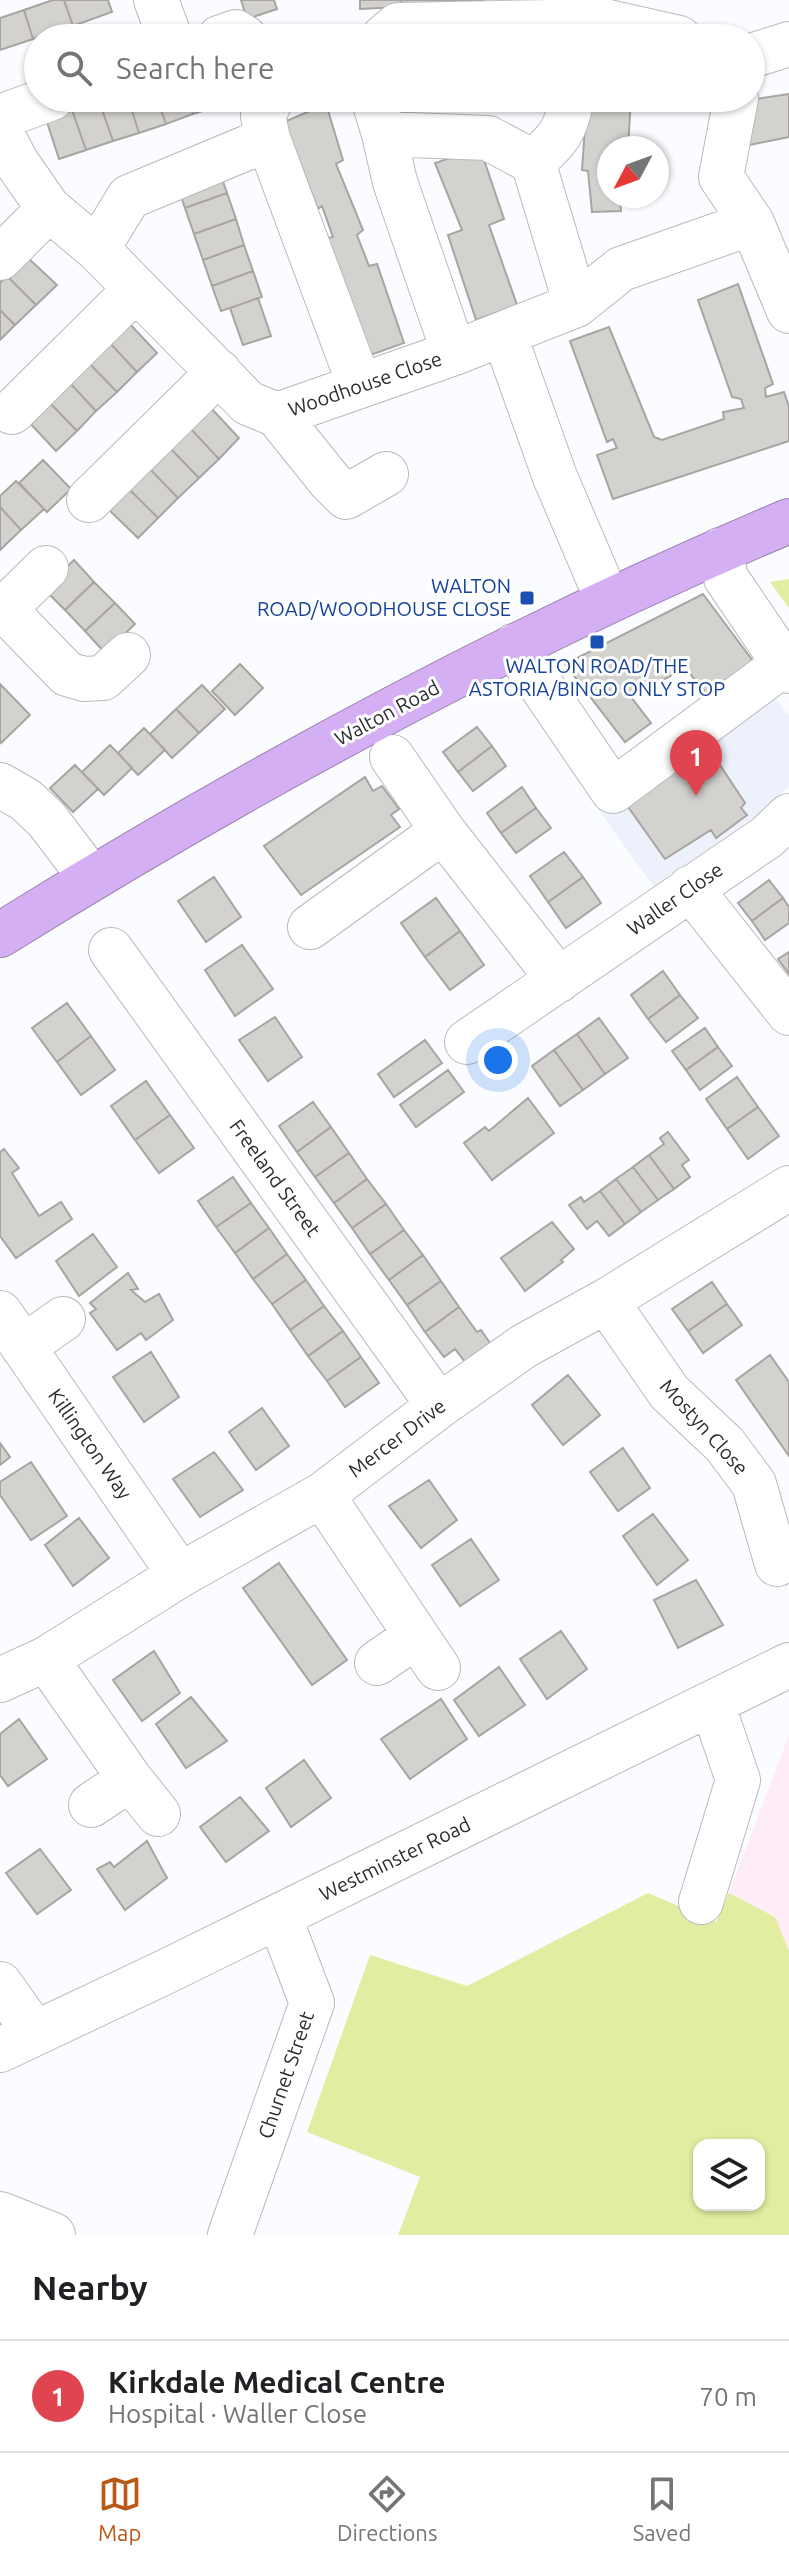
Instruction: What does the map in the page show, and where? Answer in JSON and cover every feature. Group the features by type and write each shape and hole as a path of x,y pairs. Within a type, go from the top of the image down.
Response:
{"highway":[{"name":"Walton Road","path":"0,935 91,878 301,759 514,646 789,521"}],"street":[{"path":"595,24 604,21 617,24"},
{"path":"765,52 789,44"},
{"path":"0,117 24,108"},
{"path":"533,162 551,146 568,124 570,112"},
{"path":"733,112 721,177 752,223 789,311"},
{"path":"454,353 395,182 378,116 488,138 533,162 576,305"},
{"path":"97,249 129,197 270,119 360,386"},
{"name":"Woodhouse Close","path":"0,131 17,163 49,209 97,249 248,403 277,415 454,353 576,305 621,269 752,223"},
{"path":"0,258 49,209"},
{"path":"12,412 136,289"},
{"path":"504,334 555,477 608,601"},
{"path":"89,500 219,372"},
{"path":"277,415 346,497 386,474"},
{"path":"514,646 613,791 787,667 726,578 720,550"},
{"path":"46,568 2,611 67,674 84,679 103,678 128,655"},
{"path":"392,757 443,831 559,980"},
{"path":"0,785 26,800 47,820 91,878"},
{"name":"Waller Close","path":"467,1042 767,837 789,816"},
{"path":"310,927 443,831"},
{"path":"690,888 789,1013"},
{"name":"Freeland Street","path":"111,950 439,1406"},
{"name":"Mercer Drive","path":"0,1680 46,1659 180,1575 322,1495 524,1346 606,1301 789,1188"},
{"name":"Mostyn Close","path":"606,1301 669,1392 725,1445 754,1484 777,1564"},
{"path":"12,1330 63,1319"},
{"name":"Killington Way","path":"12,1330 180,1575"},
{"path":"322,1495 427,1652 377,1663"},
{"path":"46,1659 158,1814"},
{"name":"Westminster Road","path":"18,2042 789,1665"},
{"path":"701,1902 738,1780 712,1703"},
{"path":"91,1805 130,1779"},
{"name":"Churnet Street","path":"230,2235 312,2003 279,1916"},
{"path":"0,1984 18,2042"},
{"path":"0,2214 53,2235"}],"shaded area":[{"path":"765,684 789,716 789,786 768,807 654,887 597,808"},
{"path":"789,1735 789,1951 775,1917 729,1893"}],"green space":[{"path":"789,579 789,608 770,582"},
{"path":"648,1893 716,1922 729,1893 775,1917 789,1951 789,2235 398,2235 420,2177 307,2132 370,1955 467,1986"}],"building":[{"path":"53,0 64,0 72,24 28,24 24,10"},
{"path":"64,0 108,0 112,12 72,24"},
{"path":"241,0 274,0 277,9 247,19"},
{"path":"360,0 401,0 401,7 360,9"},
{"path":"401,0 443,0 443,5 401,7"},
{"path":"443,0 484,0 484,3 443,5"},
{"path":"24,10 28,24 24,24 24,42 0,50 0,18"},
{"path":"789,94 789,137 749,145 743,112 765,112 765,98"},
{"path":"73,112 103,112 113,141 86,150"},
{"path":"73,112 86,150 59,159 46,119"},
{"path":"103,112 132,112 139,133 113,141"},
{"path":"132,112 162,112 166,124 139,133"},
{"path":"162,112 192,112 193,114 166,124"},
{"path":"307,112 328,112 343,160 336,164 363,230 357,235 369,266 377,264 404,343 362,358 323,239 333,237 322,206 318,209 284,122"},
{"path":"586,112 630,112 629,136 597,136 597,208 621,208 621,211 592,212 588,171 582,170"},
{"path":"480,148 504,219 489,225 517,305 476,320 448,235 462,230 435,163"},
{"path":"218,167 227,193 185,208 176,182"},
{"path":"227,193 236,219 194,234 185,208"},
{"path":"236,219 244,245 203,260 194,234"},
{"path":"244,245 253,271 212,286 203,260"},
{"path":"27,257 57,285 36,305 7,276"},
{"path":"253,271 262,297 221,311 212,286"},
{"path":"7,276 36,305 15,325 0,310 0,283"},
{"path":"738,284 773,384 765,388 766,397 784,392 789,407 789,441 613,499 597,455 617,448 613,439 607,442 570,341 609,327 654,437 662,440 724,419 723,412 744,408 741,399 732,397 698,300"},
{"path":"258,298 271,336 243,345 230,308"},
{"path":"0,310 15,325 0,340"},
{"path":"128,322 157,353 137,372 108,341"},
{"path":"108,341 137,372 117,392 87,361"},
{"path":"87,361 117,392 96,411 67,380"},
{"path":"67,380 96,411 77,431 47,400"},
{"path":"47,400 77,431 56,451 26,419"},
{"path":"210,407 239,438 219,459 189,427"},
{"path":"189,427 219,459 199,478 169,447"},
{"path":"169,447 199,478 178,498 148,467"},
{"path":"43,460 71,489 47,512 19,483"},
{"path":"148,467 178,498 158,518 127,487"},
{"path":"16,481 44,509 21,530 0,507 0,496"},
{"path":"127,487 158,518 138,538 106,507"},
{"path":"0,507 21,530 0,550"},
{"path":"74,560 94,582 65,610 44,589"},
{"path":"94,582 115,603 85,631 65,610"},
{"path":"703,594 764,676 719,708 685,668 631,697 651,723 625,742 565,664"},
{"path":"115,603 135,624 105,653 85,631"},
{"path":"240,664 263,688 235,715 212,691"},
{"path":"0,684 30,715 1,743 0,741"},
{"path":"202,685 225,709 199,733 176,709"},
{"path":"176,709 199,733 172,758 150,734"},
{"path":"477,727 492,746 458,772 443,752"},
{"path":"144,728 165,750 138,775 118,753"},
{"path":"110,745 132,768 104,795 82,772"},
{"path":"492,746 506,766 473,791 458,772"},
{"path":"708,747 745,803 741,808 747,815 716,838 711,830 665,859 626,804"},
{"path":"75,765 98,789 73,812 50,788"},
{"path":"365,777 373,791 382,786 399,809 391,815 400,827 301,895 264,846"},
{"path":"522,787 536,808 501,833 487,813"},
{"path":"536,808 551,828 516,853 501,833"},
{"path":"564,852 583,877 548,902 530,876"},
{"path":"214,877 241,917 206,942 178,901"},
{"path":"583,877 601,903 566,928 548,902"},
{"path":"769,880 783,898 752,921 738,903"},
{"path":"436,898 460,931 425,957 401,923"},
{"path":"783,898 789,907 789,923 765,940 752,921"},
{"path":"460,931 484,965 450,990 425,957"},
{"path":"242,945 273,989 235,1016 205,970"},
{"path":"789,952 789,974 778,959"},
{"path":"663,971 680,995 648,1019 631,995"},
{"path":"680,995 698,1018 666,1042 648,1019"},
{"path":"67,1003 91,1036 57,1062 32,1028"},
{"path":"275,1017 302,1057 268,1081 239,1040"},
{"path":"599,1018 628,1058 605,1074 577,1034"},
{"path":"705,1028 718,1047 686,1070 672,1051"},
{"path":"577,1034 605,1074 583,1090 554,1050"},
{"path":"91,1036 115,1070 81,1095 57,1062"},
{"path":"425,1040 442,1063 394,1097 378,1074"},
{"path":"718,1047 732,1066 700,1090 686,1070"},
{"path":"554,1050 583,1090 560,1106 532,1066"},
{"path":"448,1070 464,1092 416,1127 400,1105"},
{"path":"737,1077 758,1107 727,1129 706,1099"},
{"path":"146,1081 170,1115 135,1140 111,1106"},
{"path":"528,1098 554,1133 492,1180 464,1143 485,1127 489,1131"},
{"path":"313,1102 331,1127 297,1152 279,1126"},
{"path":"758,1107 779,1136 748,1159 727,1129"},
{"path":"170,1115 194,1148 159,1173 135,1140"},
{"path":"331,1127 349,1153 315,1177 297,1152"},
{"path":"668,1132 689,1160 682,1165 690,1177 674,1189 649,1155 664,1144 660,1138"},
{"path":"4,1149 19,1168 12,1173 39,1216 61,1202 72,1219 16,1258 0,1236 0,1152"},
{"path":"349,1153 367,1179 334,1203 315,1177"},
{"path":"649,1155 674,1189 658,1200 633,1167"},
{"path":"633,1167 658,1200 641,1212 616,1179"},
{"path":"233,1177 251,1203 216,1227 198,1201"},
{"path":"367,1179 386,1204 352,1228 334,1203"},
{"path":"616,1179 641,1212 625,1224 600,1191"},
{"path":"600,1191 625,1224 609,1236 597,1221 587,1229 569,1205 581,1197 584,1202"},
{"path":"251,1203 269,1228 235,1253 216,1227"},
{"path":"386,1204 404,1230 370,1254 352,1228"},
{"path":"552,1222 574,1249 561,1260 563,1262 525,1291 501,1258"},
{"path":"269,1228 287,1254 253,1279 235,1253"},
{"path":"404,1230 423,1255 389,1280 370,1254"},
{"path":"93,1234 117,1267 79,1296 56,1261"},
{"path":"287,1254 306,1280 272,1304 253,1279"},
{"path":"423,1255 441,1281 407,1305 389,1280"},
{"path":"128,1273 138,1289 131,1290 145,1302 159,1294 173,1320 146,1340 141,1333 117,1350 90,1313 96,1309 90,1303"},
{"path":"306,1280 324,1306 290,1330 272,1304"},
{"path":"441,1281 459,1307 425,1332 407,1305"},
{"path":"712,1282 727,1304 688,1331 672,1309"},
{"path":"727,1304 742,1325 703,1353 688,1331"},
{"path":"324,1306 343,1331 308,1356 290,1330"},
{"path":"459,1307 477,1332 481,1330 490,1343 465,1362 455,1349 444,1357 425,1332"},
{"path":"343,1331 361,1357 327,1381 308,1356"},
{"path":"151,1352 179,1397 144,1422 113,1377"},
{"path":"770,1355 789,1382 789,1456 736,1380"},
{"path":"361,1357 379,1383 345,1407 327,1381"},
{"path":"568,1375 600,1415 563,1445 532,1405"},
{"path":"262,1408 289,1446 256,1470 229,1432"},
{"path":"0,1443 10,1457 0,1465"},
{"path":"623,1448 650,1488 618,1511 590,1472"},
{"path":"214,1452 243,1490 200,1517 173,1479"},
{"path":"31,1462 67,1516 31,1540 0,1495 0,1482"},
{"path":"429,1480 457,1520 421,1548 389,1506"},
{"path":"653,1514 688,1560 657,1585 623,1536"},
{"path":"79,1518 109,1558 73,1586 45,1545"},
{"path":"471,1539 499,1580 460,1606 432,1565"},
{"path":"279,1563 347,1660 312,1685 243,1588"},
{"path":"696,1580 723,1625 678,1648 654,1600"},
{"path":"561,1631 587,1669 547,1699 520,1659"},
{"path":"154,1651 180,1693 142,1721 113,1680"},
{"path":"499,1667 525,1705 479,1736 454,1700"},
{"path":"191,1697 227,1741 186,1768 156,1724"},
{"path":"441,1699 467,1739 410,1779 381,1739"},
{"path":"19,1719 47,1759 8,1786 0,1775 0,1734"},
{"path":"304,1760 331,1798 291,1827 266,1788"},
{"path":"240,1797 269,1831 226,1862 200,1827"},
{"path":"147,1841 167,1878 125,1910 97,1869 110,1862 114,1867"},
{"path":"40,1849 71,1890 37,1914 6,1873"}],"place":[{"name":"WALTON ROAD/WOODHOUSE CLOSE","path":"527,598"},
{"name":"WALTON ROAD/THE ASTORIA/BINGO ONLY STOP","path":"597,642"},
{"name":"Kirkdale Medical Centre","path":"696,796"}]}
